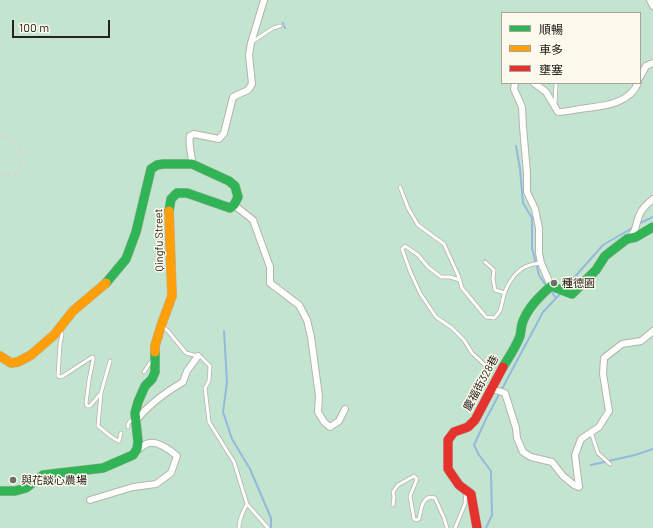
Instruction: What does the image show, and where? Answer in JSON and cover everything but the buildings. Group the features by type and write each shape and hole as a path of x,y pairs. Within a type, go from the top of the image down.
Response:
{"street":[{"path":"192,164 189,142 190,136 194,134 219,140 224,133 233,98 248,90 252,84 249,55 264,0"},
{"path":"650,0 653,6"},
{"path":"641,75 646,66 653,63"},
{"path":"515,84 514,89 522,107 527,192 535,209 539,228 540,263 555,289"},
{"path":"535,84 546,92 558,112 610,104 631,95 637,84"},
{"name":"Qingfu Street","path":"0,356 11,363 18,362 31,354 52,337 73,311 104,286 126,259 136,232 151,169 157,165 163,164 192,164 229,181 235,186 238,197 234,205 230,208 187,193 177,192 171,199 169,206 172,296 155,346 155,372 152,379 145,386 135,413 138,442 136,451"},
{"path":"627,239 636,229 639,215 646,204 653,199"},
{"path":"234,205 253,220 270,267 270,283 299,305 307,320 311,337 319,396 318,412 324,422 330,427 339,421 345,409"},
{"name":"慶福街328巷","path":"477,528 472,509 471,494 458,485 448,469 448,440 454,432 468,427 475,420 495,390 520,336 523,321 532,308 555,289 572,294 596,270 605,256 627,239 636,237 653,227"},
{"path":"495,390 505,393 522,452 531,457 552,462 563,476 574,485 579,486 575,455 581,439 599,427 609,412 603,374 604,358 622,344 641,341 653,331"},
{"path":"136,421 143,411 183,382 187,371 198,356"},
{"path":"0,491 15,491 26,488 43,475 103,468 133,455 136,451 147,444 155,443 168,449 177,456 172,473 156,484 133,487 90,500"}],"lane":[{"path":"251,44 273,28 280,26"},
{"path":"555,107 556,84"},
{"path":"400,187 406,205 418,225 444,244 462,288 486,317 494,318 501,311 505,293 512,279 519,270 527,266 540,263"},
{"path":"460,280 450,277 441,277 428,267 418,255 405,246 402,249 420,293 436,317 452,328 464,340 472,353 486,365"},
{"path":"485,262 494,270 493,279 495,290 505,293"},
{"path":"161,326 168,331 186,352 198,356 210,366 209,381 205,388 209,422 234,462 247,504 268,528"},
{"path":"59,329 62,334 58,376 60,377 93,357 86,395 87,406 90,406 102,393"},
{"path":"144,372 155,355"},
{"path":"110,361 102,393 98,426 107,432 114,440 119,441 121,433"},
{"path":"128,427 130,421 136,421"},
{"path":"591,432 598,453 610,464"},
{"path":"393,505 393,492 398,485 414,476 417,479 410,496 414,519 419,519 423,503 426,499 432,497 435,498 442,512 447,528"},
{"path":"455,528 465,504 466,491"},
{"path":"239,528 242,513 247,504"}],"path":[{"path":"331,0 335,6"},
{"path":"287,25 294,20 308,21 327,28 353,32 359,30 382,31"},
{"path":"294,20 311,34 317,33 346,49 351,49 362,43 370,43 365,68 362,71 359,71 346,87"},
{"path":"345,55 346,59 344,70 347,75 344,78 346,82 350,82 353,86"},
{"path":"350,82 350,88"},
{"path":"144,84 153,101 145,117 149,120 155,120 160,116 163,104 166,100 170,99 180,108 190,112 198,124 224,133"},
{"path":"406,205 412,199 417,184 416,158 420,146 440,138 445,130 452,107 458,103"},
{"path":"6,168 9,156 26,128"},
{"path":"21,205 19,193 20,175 36,143 34,132"},
{"path":"524,139 540,155 552,161 559,174 571,185 570,190 576,189"},
{"path":"512,151 514,167 510,189 514,201 518,225 518,236 524,259 523,268"},
{"path":"535,209 552,181 550,193 556,199 563,202 560,206 561,210 569,213 577,213 578,205 575,194 580,180 596,179 632,154 644,151 653,166"},
{"path":"15,166 20,175"},
{"path":"0,170 6,168 12,170 10,179 11,194 15,200 37,219 38,236 12,271 13,275"},
{"path":"431,212 435,214 444,232 449,235 453,241 466,249 473,258 482,265"},
{"path":"52,337 55,311 56,304 50,302 45,311 44,319 33,329 30,329 18,315 27,307 42,276 53,259 69,250 78,252 79,259 68,277 55,311"},
{"path":"0,302 0,293 4,287 3,284 6,276 18,275 48,254 56,251 63,252"},
{"path":"4,287 10,295 12,310 18,323 21,320"},
{"path":"275,320 276,326 297,344 308,357"},
{"path":"59,359 74,338 77,328"},
{"path":"244,457 243,442 234,434 240,426 238,416 235,412 236,402 242,394 248,336 250,332 256,335 281,360 295,382 299,382 305,375 309,361"},
{"path":"238,416 244,416 251,421 267,425 272,423 270,416 260,402 260,363 257,353 248,336"},
{"path":"345,409 370,379 387,369 383,385 384,397 381,424 382,440 387,445 392,435 407,418 413,415 405,444 414,467 418,469 420,461 418,454 422,448 426,453 425,458 430,454 440,440 440,445"},
{"path":"217,435 216,440 220,459 219,473 213,477 222,494 230,502 239,523"}],"green space":[{"path":"0,0 653,0 653,528 0,528"}],"waterway":[{"path":"283,23 285,28"},
{"path":"516,146 523,203 532,218 532,248 539,275 547,287"},
{"path":"638,224 653,217"},
{"path":"565,288 603,245 634,227"},
{"path":"550,290 556,298"},
{"path":"486,528 492,515 491,471 479,455 474,445 487,417 543,312 561,293"},
{"path":"224,331 227,382 223,412 232,439 250,469 271,518 271,528"},
{"path":"591,465 635,455 653,449"}],"railway":[{"path":"0,135 16,142 22,156 21,164 14,177 0,171"}],"traffic: fast":[{"path":"106,283 126,259 136,232 151,169 157,165 163,164 192,164 229,181 235,186 238,197 234,205 230,208 187,193 177,193 171,199 169,211"},
{"path":"503,367 520,336 524,318 534,303 551,286 572,294 596,270 605,256 627,239 636,237 653,227"},
{"path":"0,491 15,491 26,488 43,475 103,468 133,455 137,449 138,442 135,413 145,386 152,379 155,372 155,352"}],"traffic: slow":[{"path":"155,352 155,346 161,326 172,296 169,211"},
{"path":"0,356 11,363 18,362 31,355 54,335 73,311 106,283"}],"traffic: jam":[{"path":"477,528 471,494 459,485 448,469 448,440 454,432 468,427 475,420 503,367"}],"place":[{"name":"種德園","path":"554,283"},
{"name":"與花談心農場","path":"13,480"}]}
